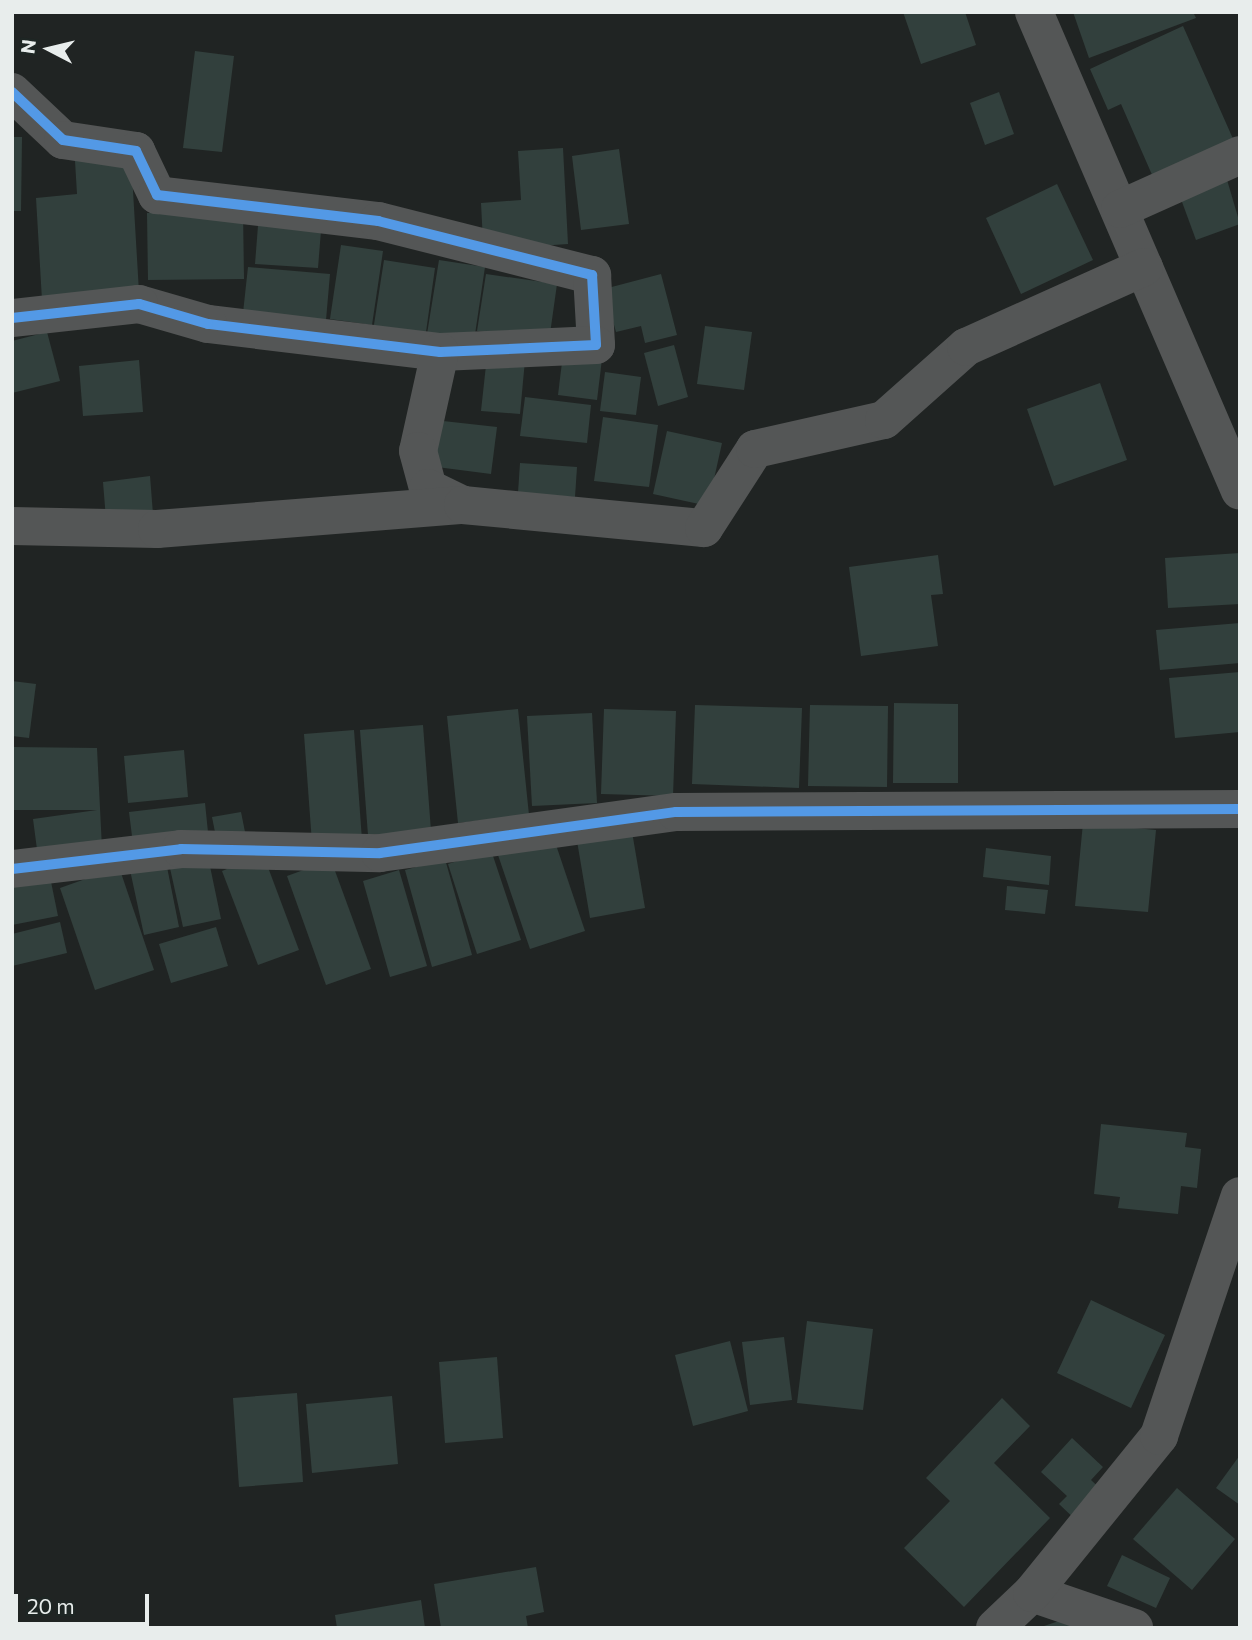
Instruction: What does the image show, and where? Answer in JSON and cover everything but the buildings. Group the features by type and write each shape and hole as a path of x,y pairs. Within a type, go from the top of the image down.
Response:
{"street":[{"path":"1034,12 1240,491"},
{"path":"12,92 63,140 136,151 157,195 378,221 592,275 596,345 440,352 208,324 139,304 12,318"},
{"path":"1120,209 1240,156"},
{"path":"12,526 158,529 463,505 704,528 755,449 884,420 966,347 1144,267"},
{"path":"440,352 418,451 428,488 463,505"},
{"path":"12,869 181,849 380,853 676,812 1240,809"},
{"path":"995,1628 1032,1593 1160,1436 1240,1196"},
{"path":"1032,1593 1134,1628"}],"cycle path":[{"path":"12,92 63,140 136,151 157,195 378,221 592,275 596,345 440,352 208,324 139,304 12,318"},
{"path":"12,869 181,849 380,853 676,812 1240,809"}]}
